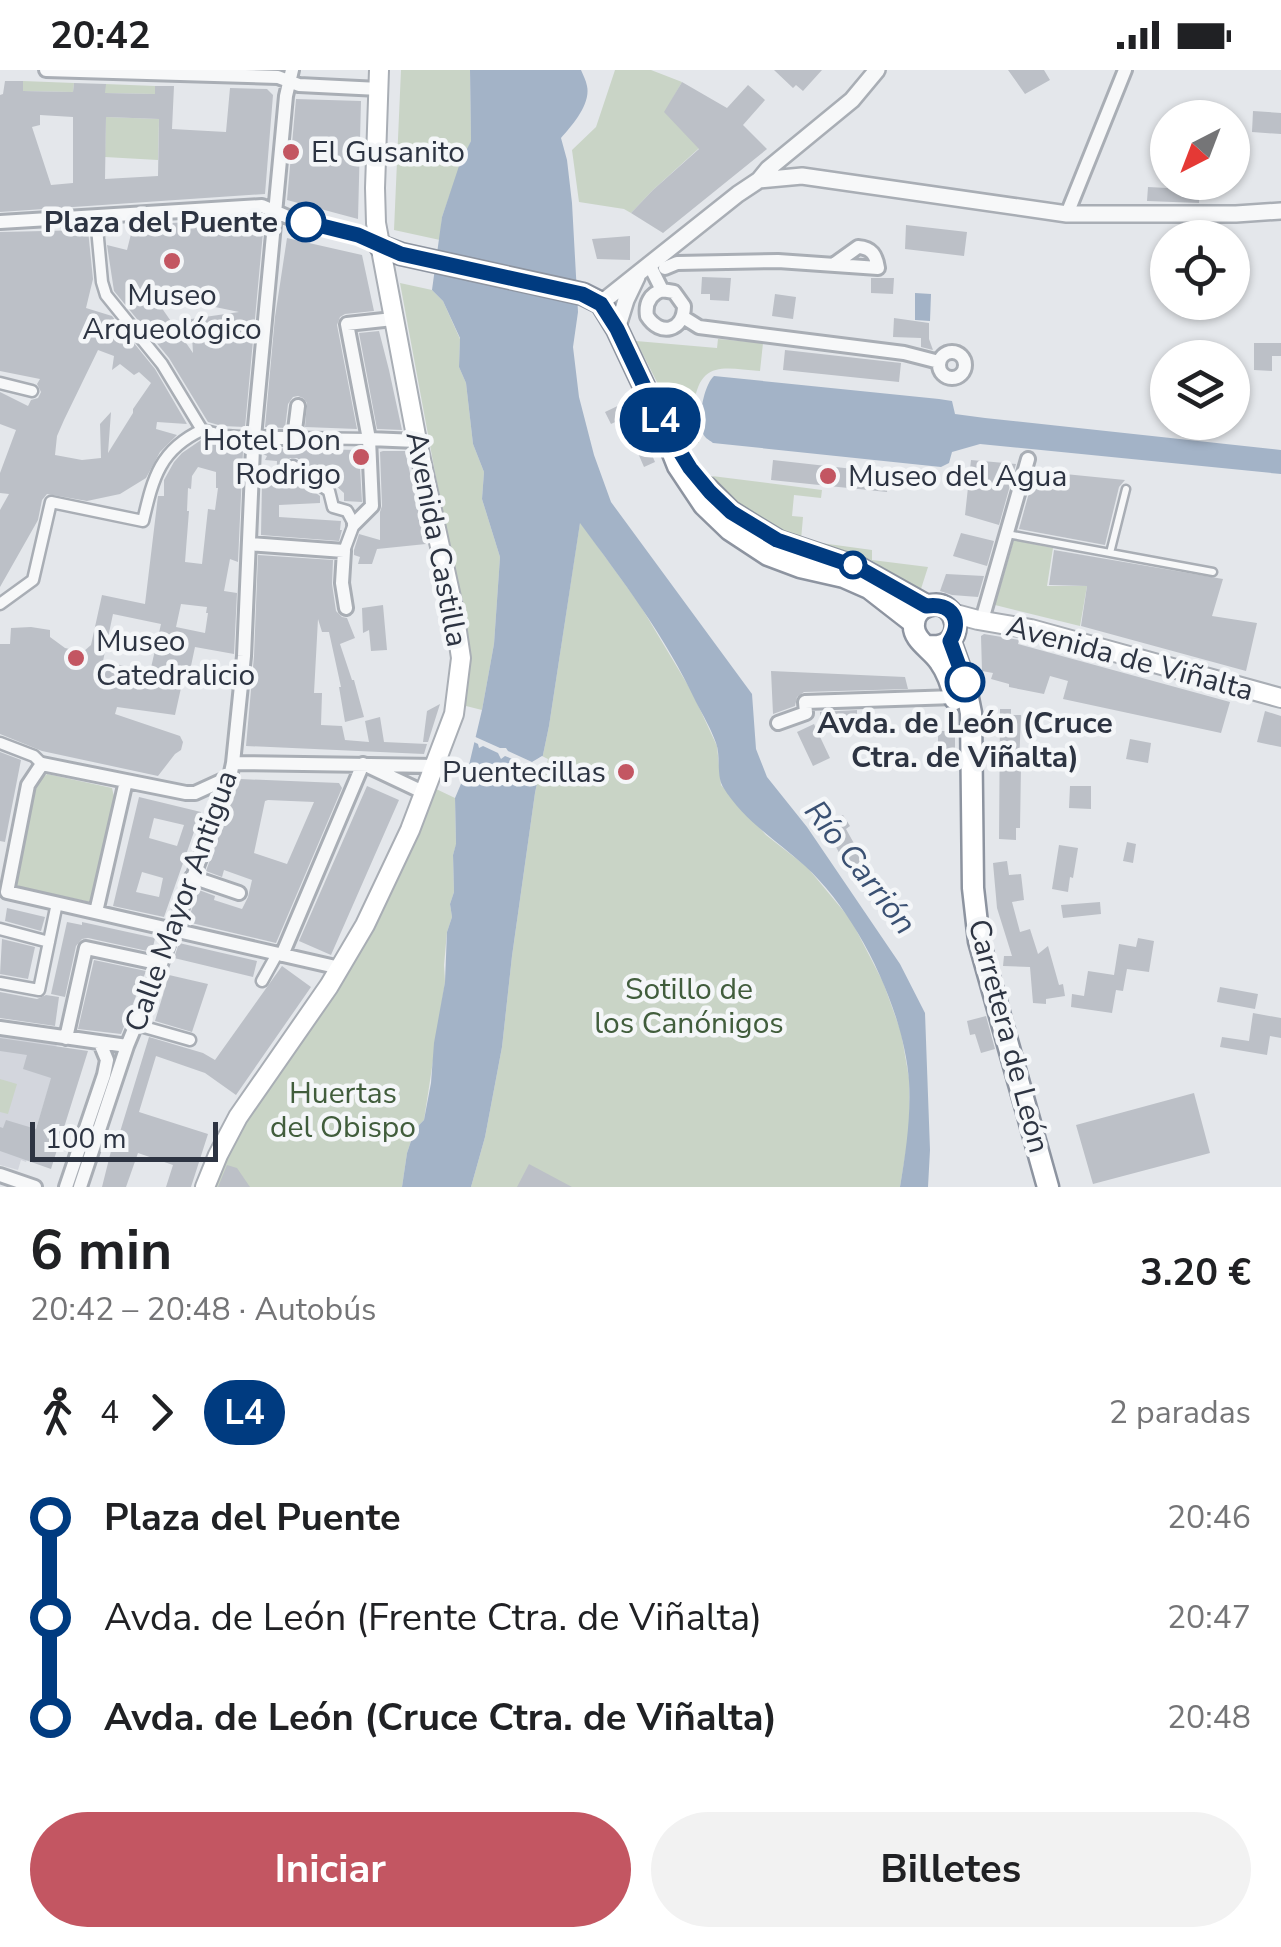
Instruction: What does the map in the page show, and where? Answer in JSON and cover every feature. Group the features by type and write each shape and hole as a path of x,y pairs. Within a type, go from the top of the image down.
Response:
{"highway":[{"path":"389,250 592,299 617,329 678,466 704,506 730,530 768,555 844,577 920,615 942,606 953,628 940,647 928,646 917,638 920,615"},
{"name":"Carretera de León","path":"953,628 972,731 972,888 979,941 1048,1187"},
{"name":"Carretera de León","path":"928,646 942,664 955,697 970,764"}],"main road":[{"name":"Avenida Castilla","path":"205,1187 238,1117 365,925 410,830 454,714 461,658 393,320 389,250 375,188 379,80"},
{"path":"953,628 980,620"},
{"name":"Avenida de Viñalta","path":"980,620 1031,628 1281,698"}],"street":[{"path":"46,70 290,76 299,84 379,80"},
{"path":"617,329 631,288 654,265 717,208 759,180 852,100 876,70"},
{"path":"1067,214 1125,70"},
{"name":"Calle Mayor Antigua","path":"80,1187 127,1046 232,770 244,656 255,438 290,76"},
{"path":"784,176 788,153"},
{"path":"759,180 802,176 1067,214 1281,211"},
{"path":"0,222 262,206 358,235 389,250"},
{"path":"96,218 106,295 162,364 202,430"},
{"path":"654,265 666,290"},
{"path":"592,299 654,265 833,265"},
{"path":"666,290 679,296 685,311 680,323 661,329 646,316 647,302 656,292 666,290"},
{"path":"683,317 699,327 938,362"},
{"path":"346,608 342,583 344,551 354,524 372,506 369,439 347,324 393,320"},
{"path":"0,382 32,392"},
{"path":"294,438 298,406"},
{"path":"0,604 33,580 51,502 142,521 153,479 172,447 202,430 255,438 417,441"},
{"path":"980,620 1028,458"},
{"path":"293,466 329,491 333,507 347,511 354,524"},
{"path":"249,544 344,551"},
{"path":"778,723 806,713 805,702 955,697"},
{"path":"0,742 34,756 42,764 186,793 196,792 232,770 363,764 436,766"},
{"path":"42,764 28,785 4,897 57,903 340,968"},
{"path":"363,764 425,793"},
{"path":"262,981 280,954 363,764"},
{"path":"96,912 126,781"},
{"path":"192,877 238,893"},
{"path":"0,983 39,990 57,903"},
{"path":"0,929 49,942"},
{"path":"66,1038 86,948 161,964"},
{"path":"136,1025 190,1040"},
{"path":"0,1028 127,1046"},
{"name":"Calle Mayor Antigua","path":"66,1187 104,1075 107,1060 100,1043"},
{"path":"0,1176 35,1187"}],"lane":[{"path":"1110,553 1126,490"},
{"path":"1006,534 1213,572"}],"shaded area":[{"path":"0,1036 57,1044 53,1059 57,1060 26,1162 21,1160 18,1170 0,1165"}],"green space":[{"path":"401,70 470,70 471,141 442,217 440,240 394,230"},
{"path":"615,70 651,70 682,82 665,112 707,141 631,213 579,202 572,150 596,127"},
{"path":"23,81 74,83 73,92 23,91"},
{"path":"105,84 155,86 155,94 105,93"},
{"path":"106,117 159,119 158,160 105,157"},
{"path":"400,283 432,290 443,301 460,339 459,367 466,383 473,444 484,472 482,499 500,557 494,644 482,710 462,705 461,613"},
{"path":"718,339 763,343 760,371 725,369 708,373 697,390 694,404 694,429 699,443 688,443 636,341 717,348"},
{"path":"712,476 822,490 821,498 794,495 792,516 803,517 801,540 748,512"},
{"name":"Sotillo de los Canónigos","path":"580,522 640,605 692,692 717,746 721,785 766,835 807,867 851,920 883,982 901,1032 909,1078 910,1127 900,1187 471,1187 502,1047 535,793"},
{"path":"1014,540 1053,548 1047,586 1087,586 1080,626 995,605"},
{"path":"821,543 872,550 872,560 928,567 920,592 871,560"},
{"path":"47,774 112,788 116,805 98,892 90,902 16,886 34,785"},
{"name":"Huertas del Obispo","path":"434,788 455,798 452,917 424,1120 415,1129 407,1153 402,1187 213,1187 263,1097 359,954 390,893"},
{"path":"0,1079 17,1084 8,1114 0,1112"}],"water":[{"path":"470,70 581,70 587,86 583,107 561,138 572,203 578,312 573,347 579,397 594,455 611,502 752,694 756,749 767,777 807,827 900,964 925,1013 928,1187 900,1187 909,1108 905,1053 888,994 860,936 824,886 731,799 720,777 716,743 684,678 642,610 580,523 535,793 502,1047 485,1137 471,1187 402,1187 407,1153 415,1129 424,1120 431,1083 445,982 447,932 452,917 455,798 469,765 482,710 494,644 500,557 482,499 484,472 473,444 466,383 459,367 460,338 443,301 432,290 442,217 471,141"},
{"path":"915,293 931,294 930,321 915,320"},
{"path":"714,376 952,401 955,414 1150,436 1150,440 1281,450 1281,474 980,444 952,452 949,463 941,467 713,443 706,438 701,425"}],"pier":[{"path":"471,735 532,762 542,756 548,759 545,774 533,774 529,766 505,756 501,759 498,753 483,746 479,748 470,740"}],"building":[{"path":"774,70 822,70 803,91 796,85 793,88"},
{"path":"1008,70 1044,70 1050,80 1025,94"},
{"path":"5,81 23,81 23,91 73,92 74,83 106,84 105,93 155,94 155,86 174,86 172,129 226,132 230,88 267,89 273,95 265,194 0,212","holes":["40,115 73,117 73,183 51,185 32,127 40,125","106,117 159,119 158,176 105,179"]},
{"path":"682,82 727,108 748,85 765,100 743,125 767,149 663,233 631,213 699,149 664,112"},
{"path":"296,99 361,101 358,219 287,200"},
{"path":"1253,111 1281,113 1281,134 1252,132"},
{"path":"1148,187 1150,200 1199,200 1199,203 1147,201"},
{"path":"252,217 253,221 264,221 245,427 208,422 169,358 114,291 107,245 127,250 133,226","holes":["172,298 239,312 191,319 193,353 159,304"]},
{"path":"906,225 967,232 964,256 905,249"},
{"path":"88,230 93,279 86,308 112,316 155,369 187,424 157,422 156,429 177,435 160,452 146,478 120,494 87,501 47,494 38,520 0,587 0,510 9,494 0,493 0,473 16,430 0,424 0,392 28,406 41,392 37,384 40,379 0,371 0,232","holes":["98,350 114,356 112,370 120,364 134,375 139,372 151,383 108,453 111,412 100,424 101,458 82,460 55,455 57,436"]},
{"path":"630,236 630,260 597,259 592,239"},
{"path":"287,238 362,255 374,311 345,314 337,325 357,429 305,427 307,403 298,396 288,404 285,428 265,427"},
{"path":"702,277 731,278 729,301 710,300 710,294 701,294"},
{"path":"871,278 894,278 893,294 871,293"},
{"path":"775,294 796,297 793,319 772,316"},
{"path":"894,318 929,323 933,350 921,347 921,338 893,337"},
{"path":"379,331 402,430 377,429 359,333"},
{"path":"1254,343 1281,343 1281,356 1272,356 1272,371 1254,370"},
{"path":"785,350 901,363 899,382 783,370"},
{"path":"626,402 632,414 611,424 605,412"},
{"path":"645,439 655,462 644,467 634,444"},
{"path":"201,440 243,451 238,562 230,559 224,591 237,593 234,654 195,647 175,715 117,707 115,714 180,736 181,750 158,776 42,751 0,734 0,644 10,644 11,628 50,630 50,637 65,648 83,652 91,645 102,595 145,604 158,496 164,496 164,480 182,453","holes":["198,467 216,472 218,488 215,510 208,509 202,564 185,562 188,488 191,489","181,604 207,607 205,633 176,627","113,614 161,624 150,672 103,661"]},
{"path":"263,448 359,450 362,502 344,501 344,493 297,458 284,464 288,473 320,496 320,503 279,505 279,517 341,521 339,541 261,535 262,482 276,482 277,461 265,460"},
{"path":"383,451 405,451 426,544 377,549 372,564 358,564 360,557 354,555 354,550 359,534 380,540"},
{"path":"773,460 889,473 887,492 771,480"},
{"path":"971,460 1016,464 999,525 965,515"},
{"path":"1035,471 1125,480 1119,487 1105,545 1019,529"},
{"path":"961,533 994,541 987,566 953,556"},
{"path":"1054,550 1223,579 1212,616 1257,623 1246,671 1081,626 1087,586 1049,585"},
{"path":"258,555 333,560 336,611 347,618 355,638 340,644 364,717 345,722 329,632 322,632 318,619 314,693 322,693 321,725 342,726 345,740 369,742 365,721 380,717 384,742 427,744 424,754 246,746"},
{"path":"946,574 984,576 978,597 940,591"},
{"path":"383,605 387,650 371,651 369,630 363,633 362,608"},
{"path":"984,634 1019,640 1018,644 1230,702 1221,733 1063,699 1068,681 1050,676 1044,694 1009,687 991,679 993,673 982,671"},
{"path":"771,671 905,677 908,689 804,692 797,697 795,706 773,714"},
{"path":"440,704 428,742 423,742 427,711"},
{"path":"1000,709 1011,709 1011,715 1021,715 1020,828 1016,828 1016,840 999,839"},
{"path":"857,710 857,724 820,725 820,712"},
{"path":"1265,711 1281,716 1281,747 1257,742"},
{"path":"814,724 830,758 813,766 797,732"},
{"path":"938,731 955,731 955,762 938,762"},
{"path":"1130,739 1151,743 1148,763 1126,759"},
{"path":"0,752 21,760 5,842 0,841"},
{"path":"240,779 339,783 342,788 276,943 187,922 199,890 215,896 214,900 242,909 248,897 252,880 224,870 222,877 206,871","holes":["265,801 314,802 287,864 254,853"]},
{"path":"367,786 399,800 331,955 299,941"},
{"path":"1070,786 1091,786 1091,809 1069,808"},
{"path":"139,797 201,812 164,917 113,906","holes":["154,818 184,825 177,846 149,838","142,872 163,878 159,897 136,892"]},
{"path":"843,815 856,847 860,844 868,859 848,869 824,825"},
{"path":"1127,842 1136,844 1133,863 1123,861"},
{"path":"1059,845 1078,848 1068,892 1052,889"},
{"path":"1007,861 1009,875 1021,874 1024,900 1012,902 1020,932 1030,929 1038,954 1048,946 1059,985 1063,984 1065,996 1046,999 1046,1004 1033,1003 1030,967 1003,966 1004,956 1012,956 997,908 993,863"},
{"path":"1100,902 1101,914 1063,918 1061,905"},
{"path":"7,908 45,917 41,931 5,921"},
{"path":"67,922 155,938 152,952 82,939 76,946 65,997 51,994"},
{"path":"1138,938 1154,941 1149,972 1127,969 1123,991 1116,990 1112,1013 1071,1007 1072,994 1084,996 1088,971 1114,975 1119,944 1136,947"},
{"path":"2,939 35,947 28,979 0,974"},
{"path":"179,943 257,961 253,977 174,958"},
{"path":"94,960 146,971 121,1034 78,1029"},
{"path":"282,966 311,987 236,1095 205,1073 156,1056 139,1112 208,1134 191,1187 166,1187 173,1165 138,1153 126,1187 102,1187 149,1037 215,1060"},
{"path":"169,975 208,984 192,1032 155,1021"},
{"path":"1220,987 1258,994 1255,1009 1217,1002"},
{"path":"0,992 37,999 46,995 59,997 55,1026 0,1018"},
{"path":"1253,1013 1281,1018 1281,1038 1270,1036 1267,1055 1220,1047 1222,1037 1249,1041"},
{"path":"986,1016 995,1049 981,1053 967,1021"},
{"path":"0,1038 88,1051 51,1169 0,1151 0,1127 6,1120 36,1129 51,1078 23,1069 27,1055 0,1051"},
{"path":"1194,1093 1210,1153 1093,1184 1076,1125"},
{"path":"529,1164 572,1187 517,1187"},
{"path":"227,1165 237,1168 250,1187 218,1187"}],"bus line":[{"name":"L4","path":"306,222 358,235 401,254 582,294 601,304 658,416 710,492 731,512 778,541 859,568 926,606 947,608 955,618 956,630 950,641 965,682"}],"place":[{"name":"El Gusanito","path":"291,152"},
{"name":"Plaza del Puente","path":"306,222"},
{"name":"Museo Arqueológico","path":"172,261"},
{"name":"Hotel Don Rodrigo","path":"361,457"},
{"name":"Museo del Agua","path":"828,476"},
{"name":"Museo Catedralicio","path":"76,658"},
{"name":"Avda. de León (Cruce Ctra. de Viñalta)","path":"965,682"},
{"name":"Puentecillas","path":"626,772"}],"water label":[{"name":"Río Carrión","path":"861,867"}]}
